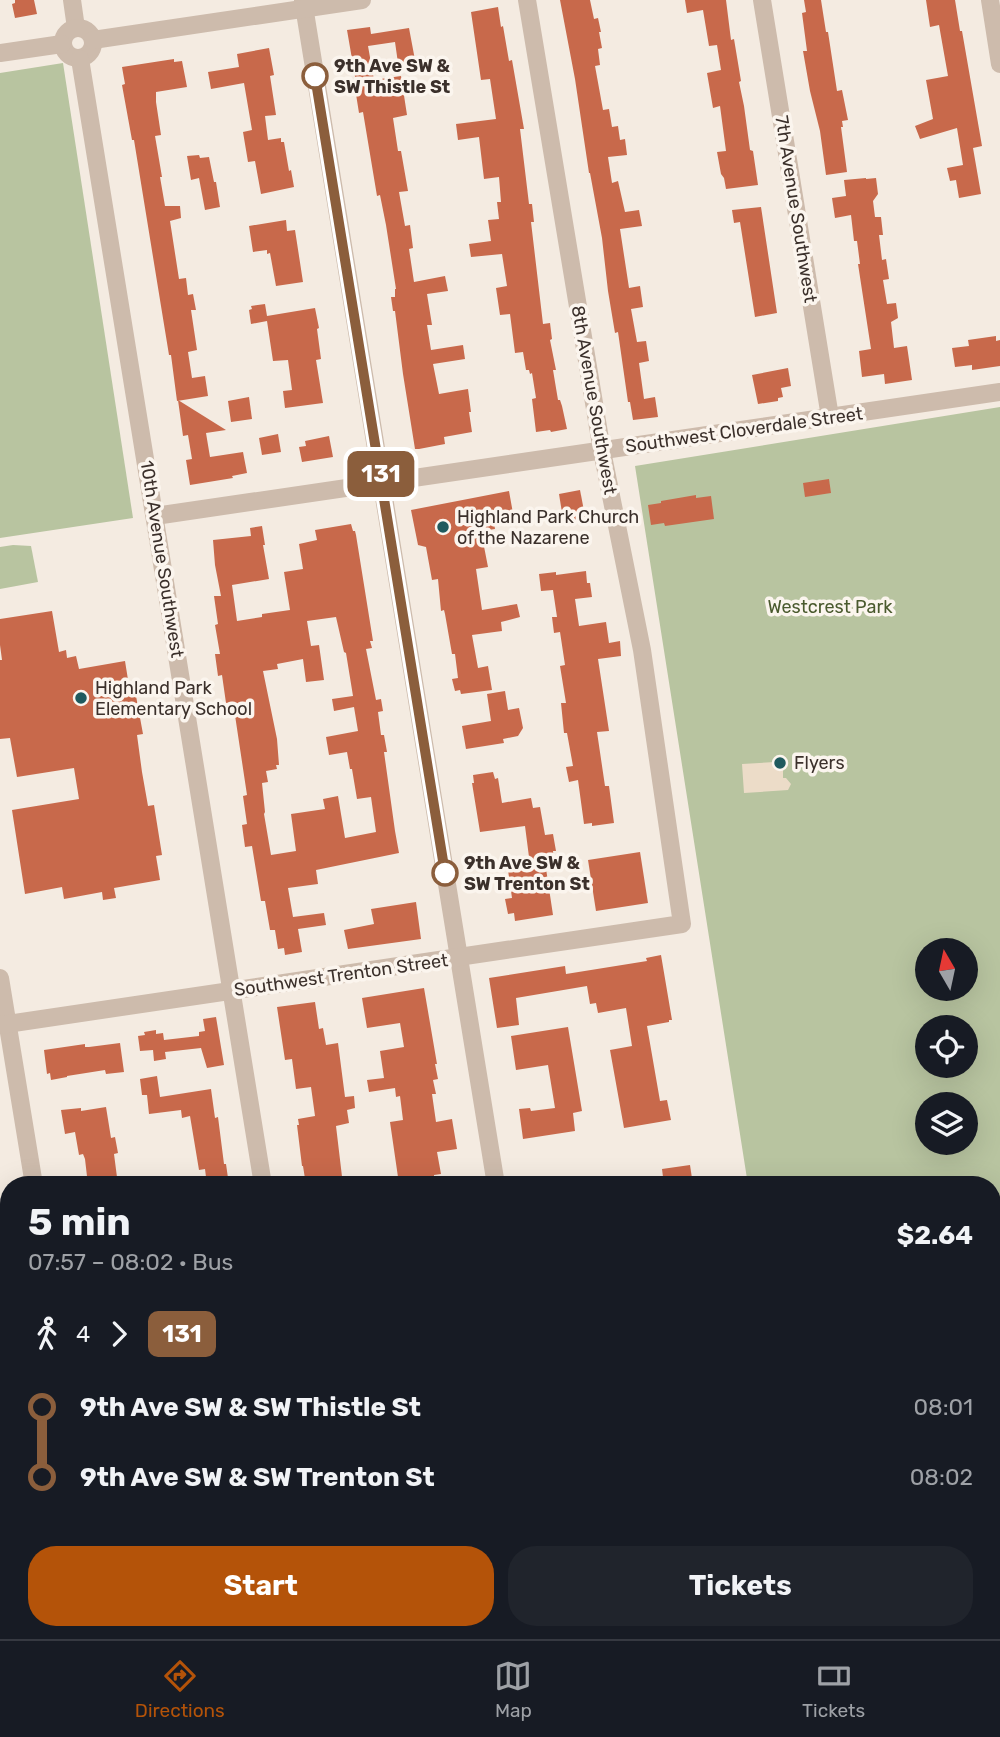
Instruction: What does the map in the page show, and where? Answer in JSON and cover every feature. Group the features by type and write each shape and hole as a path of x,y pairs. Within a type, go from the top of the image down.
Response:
{"street":[{"path":"72,0 76,28"},
{"path":"93,40 303,5 362,0"},
{"name":"8th Avenue Southwest","path":"527,0 601,451 642,650 682,924"},
{"name":"7th Avenue Southwest","path":"762,0 830,417"},
{"path":"990,0 1000,64"},
{"path":"303,5 495,1176"},
{"path":"76,28 88,32 93,40 90,52 80,59 66,54 62,44 64,36 76,28"},
{"path":"0,53 62,44"},
{"name":"10th Avenue Southwest","path":"80,59 262,1176"},
{"name":"Southwest Cloverdale Street","path":"155,516 1000,392"},
{"name":"Southwest Trenton Street","path":"4,1024 682,924"},
{"path":"0,978 4,1024 32,1176"}],"green space":[{"path":"63,63 133,518 0,538 0,73"},
{"name":"Westcrest Park","path":"1000,407 1000,1176 747,1176 635,466"},
{"path":"31,546 38,582 0,589 0,547"}],"shaded area":[{"path":"779,758 785,763 783,778 791,784 788,790 744,793 742,764 775,762"}],"building":[{"path":"15,0 34,0 37,14 15,18 12,4"},
{"path":"560,0 590,0 594,19 598,18 602,48 598,49 600,65 595,66 603,110 609,109 612,127 618,126 620,140 625,139 627,155 608,157 612,183 618,181 625,212 639,210 642,226 620,229 629,288 640,286 643,307 631,309 637,342 646,341 649,361 639,363 644,399 655,397 658,417 633,420 628,402"},
{"path":"685,0 726,0 758,185 726,189 717,152 726,151 720,106 713,108 707,73 721,70 717,45 709,46 703,10 687,13"},
{"path":"804,0 821,0 837,91 842,90 848,120 842,121 841,127 847,172 826,175 820,131 803,51 807,51 802,13 806,12"},
{"path":"926,0 955,0 982,146 973,148 981,194 959,198 956,180 950,181 947,168 963,165 957,128 920,139 915,126 933,119 926,80 948,76 939,25 930,27"},
{"path":"498,7 509,61 512,60 524,129 520,129 529,204 532,204 534,222 531,222 543,324 550,323 550,340 556,370 553,370 567,429 551,432 536,432 532,399 536,398 532,373 526,370 523,352 515,353 510,314 500,315 496,288 507,286 502,254 471,257 469,244 491,241 488,220 499,219 499,177 484,179 479,137 458,140 456,124 496,119 490,79 481,80 471,12"},
{"path":"370,27 371,34 409,28 415,60 398,63 395,42 368,46 374,80 401,76 407,115 393,118 408,191 399,192 405,226 410,225 413,248 409,249 414,282 445,276 448,291 427,294 432,325 427,325 431,350 463,345 465,359 433,364 439,394 468,389 472,432 444,437 445,444 419,449 415,449 393,311 391,297 395,297 396,289 386,225 380,195 377,196 363,112 359,113 347,30"},
{"path":"269,48 274,75 270,76 276,115 265,116 268,140 281,138 281,142 284,142 294,187 261,194 255,161 248,162 243,132 252,130 244,83 211,89 208,72 239,67 237,54"},
{"path":"174,59 174,62 182,61 187,87 156,92 161,135 155,136 165,206 180,206 181,218 170,221 179,279 186,278 188,295 193,294 196,310 191,310 197,350 188,352 192,378 205,376 208,396 177,401 134,140 122,85 125,84 122,67"},
{"path":"199,155 200,158 209,157 220,207 205,210 199,178 191,180 187,156"},
{"path":"876,178 878,194 873,201 875,217 881,217 883,235 879,235 882,260 886,259 889,279 883,280 887,304 896,303 898,318 891,322 894,348 907,346 912,380 885,384 884,374 862,377 859,351 871,349 857,241 854,241 851,215 835,218 832,198 846,196 844,180"},
{"path":"761,207 777,313 755,317 740,222 734,223 732,210"},
{"path":"286,220 287,231 295,230 303,282 276,286 270,253 267,254 267,250 253,252 249,226"},
{"path":"265,304 267,316 315,308 321,359 316,360 323,403 285,408 283,391 292,390 288,360 273,361 267,321 251,324 251,306"},
{"path":"996,336 996,341 1000,340 1000,366 972,370 972,365 955,367 952,348 969,346 968,340"},
{"path":"788,368 791,386 781,388 783,397 778,398 778,401 758,404 752,375"},
{"path":"249,397 252,419 231,422 228,401"},
{"path":"178,400 226,430 206,433 210,457 243,452 247,473 190,485 186,460 192,459 188,435 183,436"},
{"path":"278,434 281,452 262,455 259,438"},
{"path":"329,436 333,457 302,462 299,447 306,446 305,441"},
{"path":"829,479 831,493 805,497 803,483"},
{"path":"580,490 586,521 564,525 559,494"},
{"path":"509,491 514,519 494,523 495,529 481,531 488,567 476,569 482,610 517,604 520,617 501,622 502,631 472,635 478,668 488,666 492,690 461,694 460,690 455,691 452,679 458,678 455,654 452,654 444,610 441,611 438,579 432,580 426,547 418,545 411,510"},
{"path":"696,495 696,498 711,496 714,519 665,526 664,523 651,525 648,505"},
{"path":"351,524 355,531 373,641 370,641 372,648 366,649 376,700 381,699 383,711 378,712 381,735 384,735 387,752 384,752 399,853 316,870 318,884 288,888 293,917 324,913 326,925 298,929 302,952 285,955 284,948 278,949 275,930 270,930 265,901 261,901 252,846 245,847 242,825 247,824 243,796 247,795 233,702 226,703 222,675 218,676 215,654 220,654 214,596 221,596 213,540 251,536 250,528 262,526 269,579 232,585 237,621 290,610 284,572 303,569 299,544 317,540 315,530","holes":["336,617 353,696 332,699 334,711 354,707 358,731 326,737 329,755 347,752 357,799 371,797 376,832 345,838 338,796 323,799 325,809 291,814 296,851 271,855 262,783 268,782 266,771 277,769 276,765 279,765 277,739 263,671 278,669 277,664 303,659 306,682 324,680 319,645 311,646 307,621"]},
{"path":"586,571 592,597 575,599 579,626 606,622 609,643 620,641 621,656 598,659 609,731 597,732 614,823 592,826 592,823 584,824 578,780 569,782 566,767 573,766 567,733 564,733 561,703 566,703 560,666 565,665 560,632 554,633 552,617 557,617 553,590 541,591 539,574"},
{"path":"52,611 59,652 66,650 67,658 76,656 79,669 125,661 129,686 134,685 143,734 137,735 142,772 148,806 154,805 162,855 156,856 160,880 114,888 116,898 103,900 102,892 64,899 62,887 25,894 12,810 79,799 74,768 17,777 10,738 0,739 0,619"},
{"path":"505,691 508,710 519,708 523,728 518,736 503,739 504,743 466,749 462,726 491,721 487,694"},
{"path":"493,772 495,779 498,778 502,803 531,798 533,808 540,807 545,835 553,834 556,851 553,851 554,861 545,862 553,915 515,921 514,913 508,914 505,899 512,898 507,863 529,857 525,826 480,832 473,775"},
{"path":"640,852 648,903 596,911 588,860"},
{"path":"416,902 421,939 348,949 344,930 374,924 371,909"},
{"path":"661,955 672,1020 647,1026 660,1101 667,1100 671,1120 624,1128 610,1050 632,1046 626,1008 598,1013 596,1003 590,1004 587,986 516,998 519,1025 497,1028 489,978 565,966 566,974 647,961 646,958"},
{"path":"424,988 437,1064 438,1079 433,1080 436,1094 432,1094 436,1122 452,1119 457,1149 437,1152 441,1174 398,1176 390,1122 403,1120 400,1096 396,1097 395,1088 369,1092 367,1080 384,1078 380,1051 404,1047 400,1023 367,1028 362,998"},
{"path":"315,1002 319,1029 323,1028 326,1045 338,1043 345,1097 354,1096 355,1108 347,1110 349,1123 336,1126 342,1176 305,1176 297,1125 298,1119 315,1116 311,1087 296,1089 292,1059 285,1060 277,1007"},
{"path":"216,1017 224,1065 207,1068 201,1048 165,1052 166,1059 154,1061 153,1050 140,1051 138,1036 145,1035 144,1032 156,1030 156,1034 163,1033 164,1040 199,1036 199,1032 205,1031 203,1019"},
{"path":"568,1027 582,1111 573,1113 575,1131 523,1139 519,1109 530,1108 531,1111 555,1108 548,1065 516,1070 511,1036"},
{"path":"120,1043 124,1072 106,1074 105,1070 51,1080 50,1073 47,1074 44,1050 85,1044 85,1047 89,1047"},
{"path":"157,1076 160,1097 211,1089 228,1176 206,1176 205,1169 199,1170 190,1116 182,1118 181,1110 149,1114 147,1095 142,1095 140,1079"},
{"path":"106,1107 111,1138 115,1137 118,1153 114,1154 117,1176 87,1176 85,1159 83,1154 79,1155 75,1132 65,1134 61,1110 81,1108 81,1111"},
{"path":"690,1165 692,1176 663,1176 662,1169"}],"bus line":[{"name":"131","path":"315,76 445,873"}],"place":[{"name":"9th Ave SW & SW Thistle St","path":"315,76"},
{"name":"Highland Park Church of the Nazarene","path":"443,527"},
{"name":"Highland Park Elementary School","path":"81,698"},
{"name":"Flyers","path":"780,763"},
{"name":"9th Ave SW & SW Trenton St","path":"445,873"}]}
